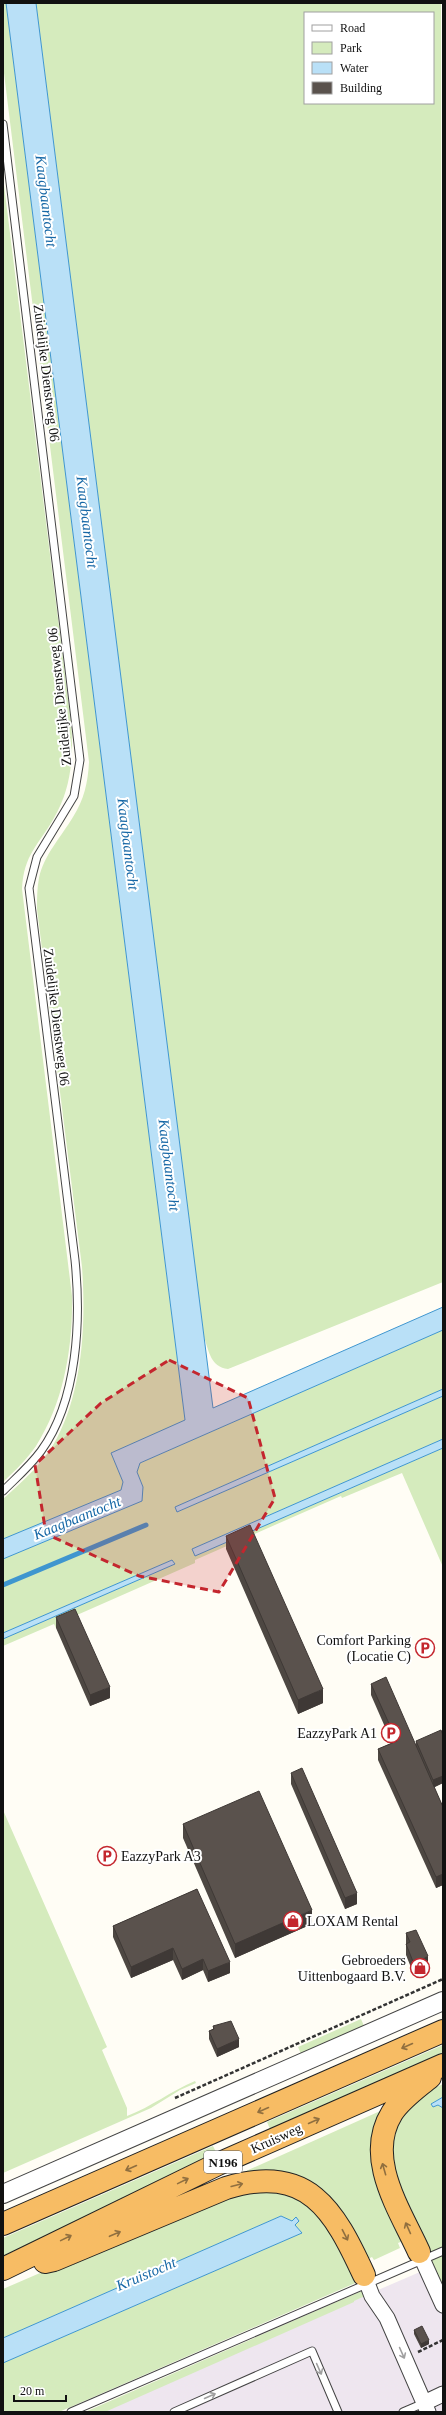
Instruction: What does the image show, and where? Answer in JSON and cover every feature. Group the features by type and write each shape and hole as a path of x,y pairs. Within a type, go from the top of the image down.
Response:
{"highway":[{"name":"N196","path":"3,2224 443,2031"},
{"path":"420,2256 387,2180 382,2164 381,2146 386,2126 395,2109 443,2065"},
{"name":"Kruisweg","path":"5,2268 218,2164 443,2065"},
{"path":"5,2268 54,2260 226,2188 265,2181 293,2186 321,2202 342,2230 365,2279"}],"street":[{"path":"3,2194 443,2001"},
{"path":"420,2256 443,2305"},
{"path":"365,2279 385,2315 426,2407 443,2394"}],"lane":[{"name":"Zuidelijke Dienstweg 06","path":"3,124 80,760 74,796 37,857 29,888 78,1294 76,1340 71,1371 56,1422 40,1452 3,1491"},
{"path":"71,2412 365,2279 420,2256 443,2251"},
{"path":"174,2412 312,2352 338,2412"},
{"path":"403,2412 426,2407"}],"path":[{"path":"200,2085 443,1980"},
{"path":"404,2358 443,2340"}],"highlighted area":[{"path":"169,1360 248,1398 275,1498 219,1592 139,1576 46,1534 35,1465 101,1403"}],"shaded area":[{"path":"443,2262 443,2412 100,2412 297,2325"}],"green space":[{"path":"3,3 6,3 185,1421 111,1453 123,1482 123,1487 118,1493 3,1539 3,1499 40,1463 57,1438 66,1419 72,1398 81,1354 83,1332 82,1267 37,909 37,889 41,870 49,854 73,817 83,797 88,777 89,762 3,65"},
{"path":"36,3 441,3 443,1282 228,1369 222,1368 214,1362 209,1353 204,1337"},
{"path":"3,177 72,735 68,784 60,807 29,859 23,877 22,889 72,1296 72,1315 71,1335 65,1374 54,1411 46,1429 29,1456 3,1482"},
{"path":"443,1330 443,1389 175,1507 177,1512 443,1396 443,1439 192,1549 195,1556 443,1448 443,1567 402,1473 342,1498 341,1496 195,1560 195,1563 77,1615 79,1618 56,1628 54,1624 3,1646 3,1639 175,1564 172,1560 3,1633 3,1559 137,1503 143,1487 137,1472 140,1463"},
{"path":"3,1810 107,2047 102,2050 127,2108 127,2116 186,2085 195,2081 196,2083 180,2090 151,2108 3,2173"},
{"path":"361,2019 364,2026 301,2054 298,2047"},
{"path":"443,2045 443,2054 270,2129 267,2122"},
{"path":"443,2084 443,2097 431,2104 433,2107 438,2105 443,2108 443,2293 391,2174 394,2123 426,2092"},
{"path":"387,2108 403,2241 398,2243 400,2248 374,2260 372,2257 368,2259 326,2198 217,2184"},
{"path":"213,2146 217,2154 3,2259 3,2238"},
{"path":"276,2189 317,2208 360,2281 59,2412 3,2412 3,2363 302,2233 292,2221 281,2216 3,2338 3,2289 209,2200"},
{"path":"364,2290 365,2296 354,2302 105,2412 85,2412"}],"water":[{"name":"Kaagbaantocht","path":"6,3 36,3 213,1408 443,1307 443,1330 140,1463 137,1472 143,1487 142,1501 3,1559 3,1539 121,1490 123,1482 111,1453 185,1420"},
{"path":"443,1389 443,1396 177,1512 175,1507"},
{"path":"443,1439 443,1448 195,1556 192,1549"},
{"path":"172,1560 175,1564 3,1639 3,1633"},
{"path":"443,2097 443,2108 438,2105 433,2107 431,2104"},
{"path":"281,2216 292,2221 296,2217 299,2221 295,2225 302,2233 3,2363 3,2338"}],"building":[{"path":"250,1525 323,1689 298,1700 226,1536"},
{"path":"75,1609 110,1687 90,1695 56,1617"},
{"path":"386,1677 443,1807 443,1874 436,1877 378,1749 397,1741 371,1684"},
{"path":"441,1730 443,1735 443,1776 433,1780 416,1741"},
{"path":"302,1768 357,1893 345,1898 291,1773"},
{"path":"259,1791 312,1910 235,1944 183,1824"},
{"path":"197,1889 230,1962 208,1971 203,1959 182,1969 173,1948 131,1967 113,1926"},
{"path":"416,1930 428,1956 414,1964 406,1944 410,1942 406,1933"},
{"path":"231,2021 239,2039 217,2049 209,2031 214,2029 213,2026"},
{"path":"422,2326 429,2340 421,2344 414,2330"}],"waterway":[{"path":"3,1585 146,1525"}],"place":[{"name":"Comfort Parking (Locatie C)","path":"425,1648"},
{"name":"EazzyPark A1","path":"391,1733"},
{"name":"EazzyPark A3","path":"107,1856"},
{"name":"LOXAM Rental","path":"293,1921"},
{"name":"Gebroeders Uittenbogaard B.V.","path":"420,1968"}],"water label":[{"name":"Kruistocht","path":"146,2274"}]}
